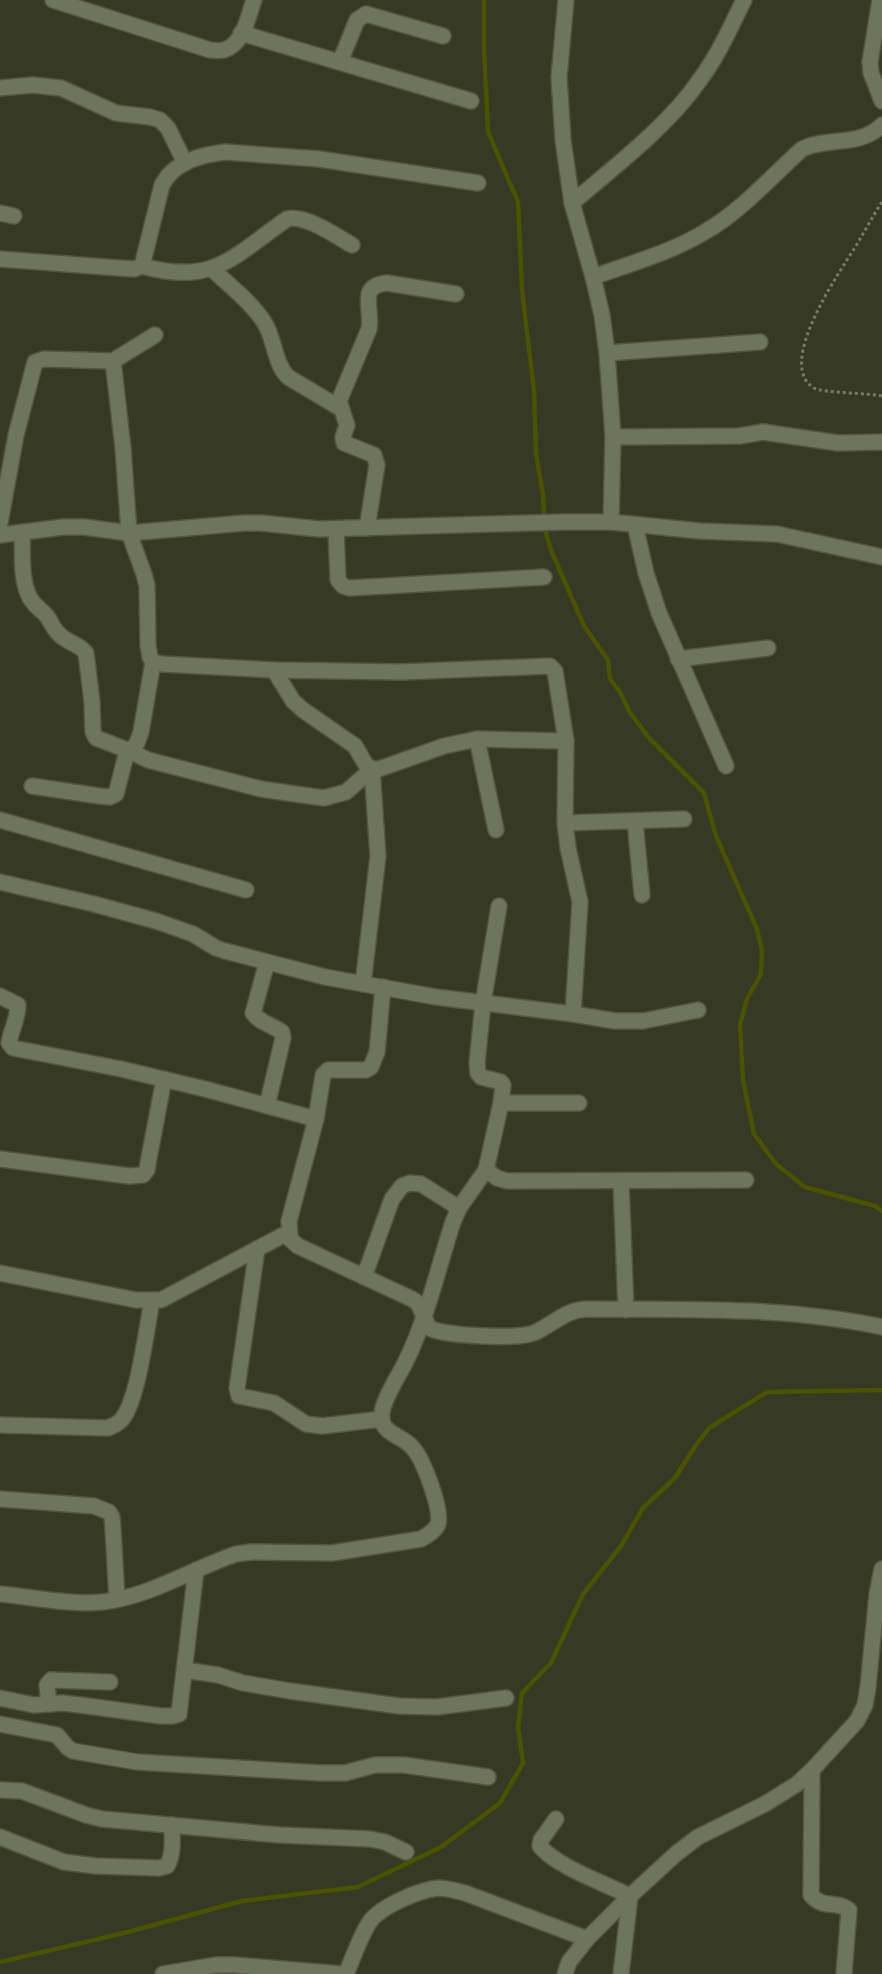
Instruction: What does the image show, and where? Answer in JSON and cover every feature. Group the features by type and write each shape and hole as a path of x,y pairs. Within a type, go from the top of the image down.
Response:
{"street":[{"path":"53,0 81,4 210,50 226,50 237,42 254,0"},
{"path":"566,0 559,77 563,140 572,203 602,315 607,353 613,437 611,522"},
{"path":"572,203 647,138 698,83 721,48 744,0"},
{"path":"880,0 870,62 871,73 882,101"},
{"path":"340,62 357,20 366,14 443,36"},
{"path":"241,33 471,101"},
{"path":"0,88 33,85 54,87 116,113 160,120 168,128 185,163"},
{"path":"593,277 663,252 709,230 728,216 802,149 814,144 854,140 874,132 882,125"},
{"path":"142,266 162,185 168,175 200,156 225,152 319,159 478,183"},
{"path":"0,259 119,268 142,266 180,274 219,266 287,219 293,218 304,219 352,245"},
{"path":"212,268 265,323 283,372 340,408 346,417 347,425 343,437 344,443 374,455 377,465 367,528"},
{"path":"340,408 341,393 369,329 370,288 377,284 387,283 456,294"},
{"path":"0,523 16,435 35,362 44,359 113,361 155,335"},
{"path":"607,353 760,342"},
{"path":"32,786 110,797 116,794 125,759 137,743 141,732 153,662 148,646 146,580 129,533 123,448 113,361"},
{"path":"0,432 16,435"},
{"path":"613,437 739,436 763,432 838,443 882,442"},
{"path":"0,535 63,526 84,526 129,533 244,523 336,529 537,522 611,522 711,532 764,532 882,557"},
{"path":"635,525 646,573 659,613 726,766"},
{"path":"336,529 338,580 343,586 349,588 544,577"},
{"path":"22,533 24,575 28,594 57,632 86,652 93,732 96,738 148,760 261,789 324,798 346,792 372,770 444,746 477,739 566,741"},
{"path":"678,659 768,648"},
{"path":"153,662 274,670 401,672 550,666 555,671 566,741 568,848 580,902 573,1014"},
{"path":"274,670 293,700 303,710 355,746 366,765 372,770 378,856 363,984"},
{"path":"477,739 496,830"},
{"path":"566,823 684,819"},
{"path":"0,820 246,890"},
{"path":"635,820 642,896"},
{"path":"0,882 156,921 193,934 216,948 325,977 363,984 436,997 573,1014 615,1022 643,1022 698,1010"},
{"path":"0,1594 101,1602 130,1596 236,1554 344,1552 422,1539 437,1527 439,1514 430,1481 417,1452 410,1444 384,1427 382,1419 387,1398 407,1359 424,1315 453,1222 459,1208 486,1170 501,1103 503,1083 484,1078 478,1072 477,1064 483,1003 499,906"},
{"path":"267,962 253,1013 258,1020 282,1032 283,1038 267,1106"},
{"path":"383,987 375,1060 371,1067 366,1070 328,1070 323,1075 316,1119 289,1221 290,1239 297,1246 418,1303 429,1328 435,1331 512,1336 536,1333 562,1315 577,1309 780,1312 827,1317 882,1327"},
{"path":"0,996 18,1005 18,1014 9,1043 13,1048 164,1079 316,1119"},
{"path":"0,1159 136,1177 143,1175 147,1170 164,1079"},
{"path":"501,1103 579,1103"},
{"path":"486,1170 497,1178 507,1181 746,1180"},
{"path":"621,1181 626,1310"},
{"path":"364,1277 392,1199 402,1186 410,1183 422,1184 459,1208"},
{"path":"0,1273 136,1300 161,1300 289,1232"},
{"path":"257,1249 237,1388 238,1396 274,1403 306,1424 322,1426 382,1419"},
{"path":"0,1425 108,1428 118,1424 124,1416 139,1371 152,1301"},
{"path":"0,1499 94,1506 109,1512 112,1517 117,1599"},
{"path":"565,1974 569,1962 587,1939 677,1853 698,1837 765,1804 797,1784 857,1721 865,1706 882,1569"},
{"path":"0,1698 34,1705 80,1705 172,1716 179,1714 196,1570"},
{"path":"185,1670 290,1691 399,1706 437,1707 506,1698"},
{"path":"49,1704 47,1685 51,1680 110,1682"},
{"path":"0,1724 57,1735 68,1748 74,1751 137,1762 321,1773 345,1773 375,1765 404,1765 488,1777"},
{"path":"812,1770 811,1895 816,1902 844,1906 849,1910 844,1974"},
{"path":"0,1790 22,1791 102,1819 280,1835 370,1839 385,1842 406,1852"},
{"path":"556,1819 541,1840 540,1846 543,1850 561,1863 630,1896"},
{"path":"0,1837 64,1862 96,1866 159,1868 167,1866 170,1860 172,1825"},
{"path":"163,1974 216,1965 235,1965 344,1974 369,1924 377,1914 389,1906 435,1888 447,1888 465,1893 587,1939"},
{"path":"621,1974 630,1896"}],"path":[{"path":"882,202 818,306 807,335 802,367 808,383 821,391 882,396"}],"waterway":[{"path":"484,0 488,132 518,202 522,290 534,391 536,454 543,495 545,530 551,550 584,626 608,660 610,679 620,692 629,711 648,737 704,793 716,836 757,929 762,951 761,974 747,999 740,1025 743,1080 754,1134 776,1164 805,1187 875,1206 882,1211"},
{"path":"0,1962 128,1932 242,1901 358,1887 441,1847 500,1803 523,1763 518,1727 522,1693 551,1663 583,1594 621,1546 643,1508 675,1478 709,1428 767,1392 882,1390"}]}
